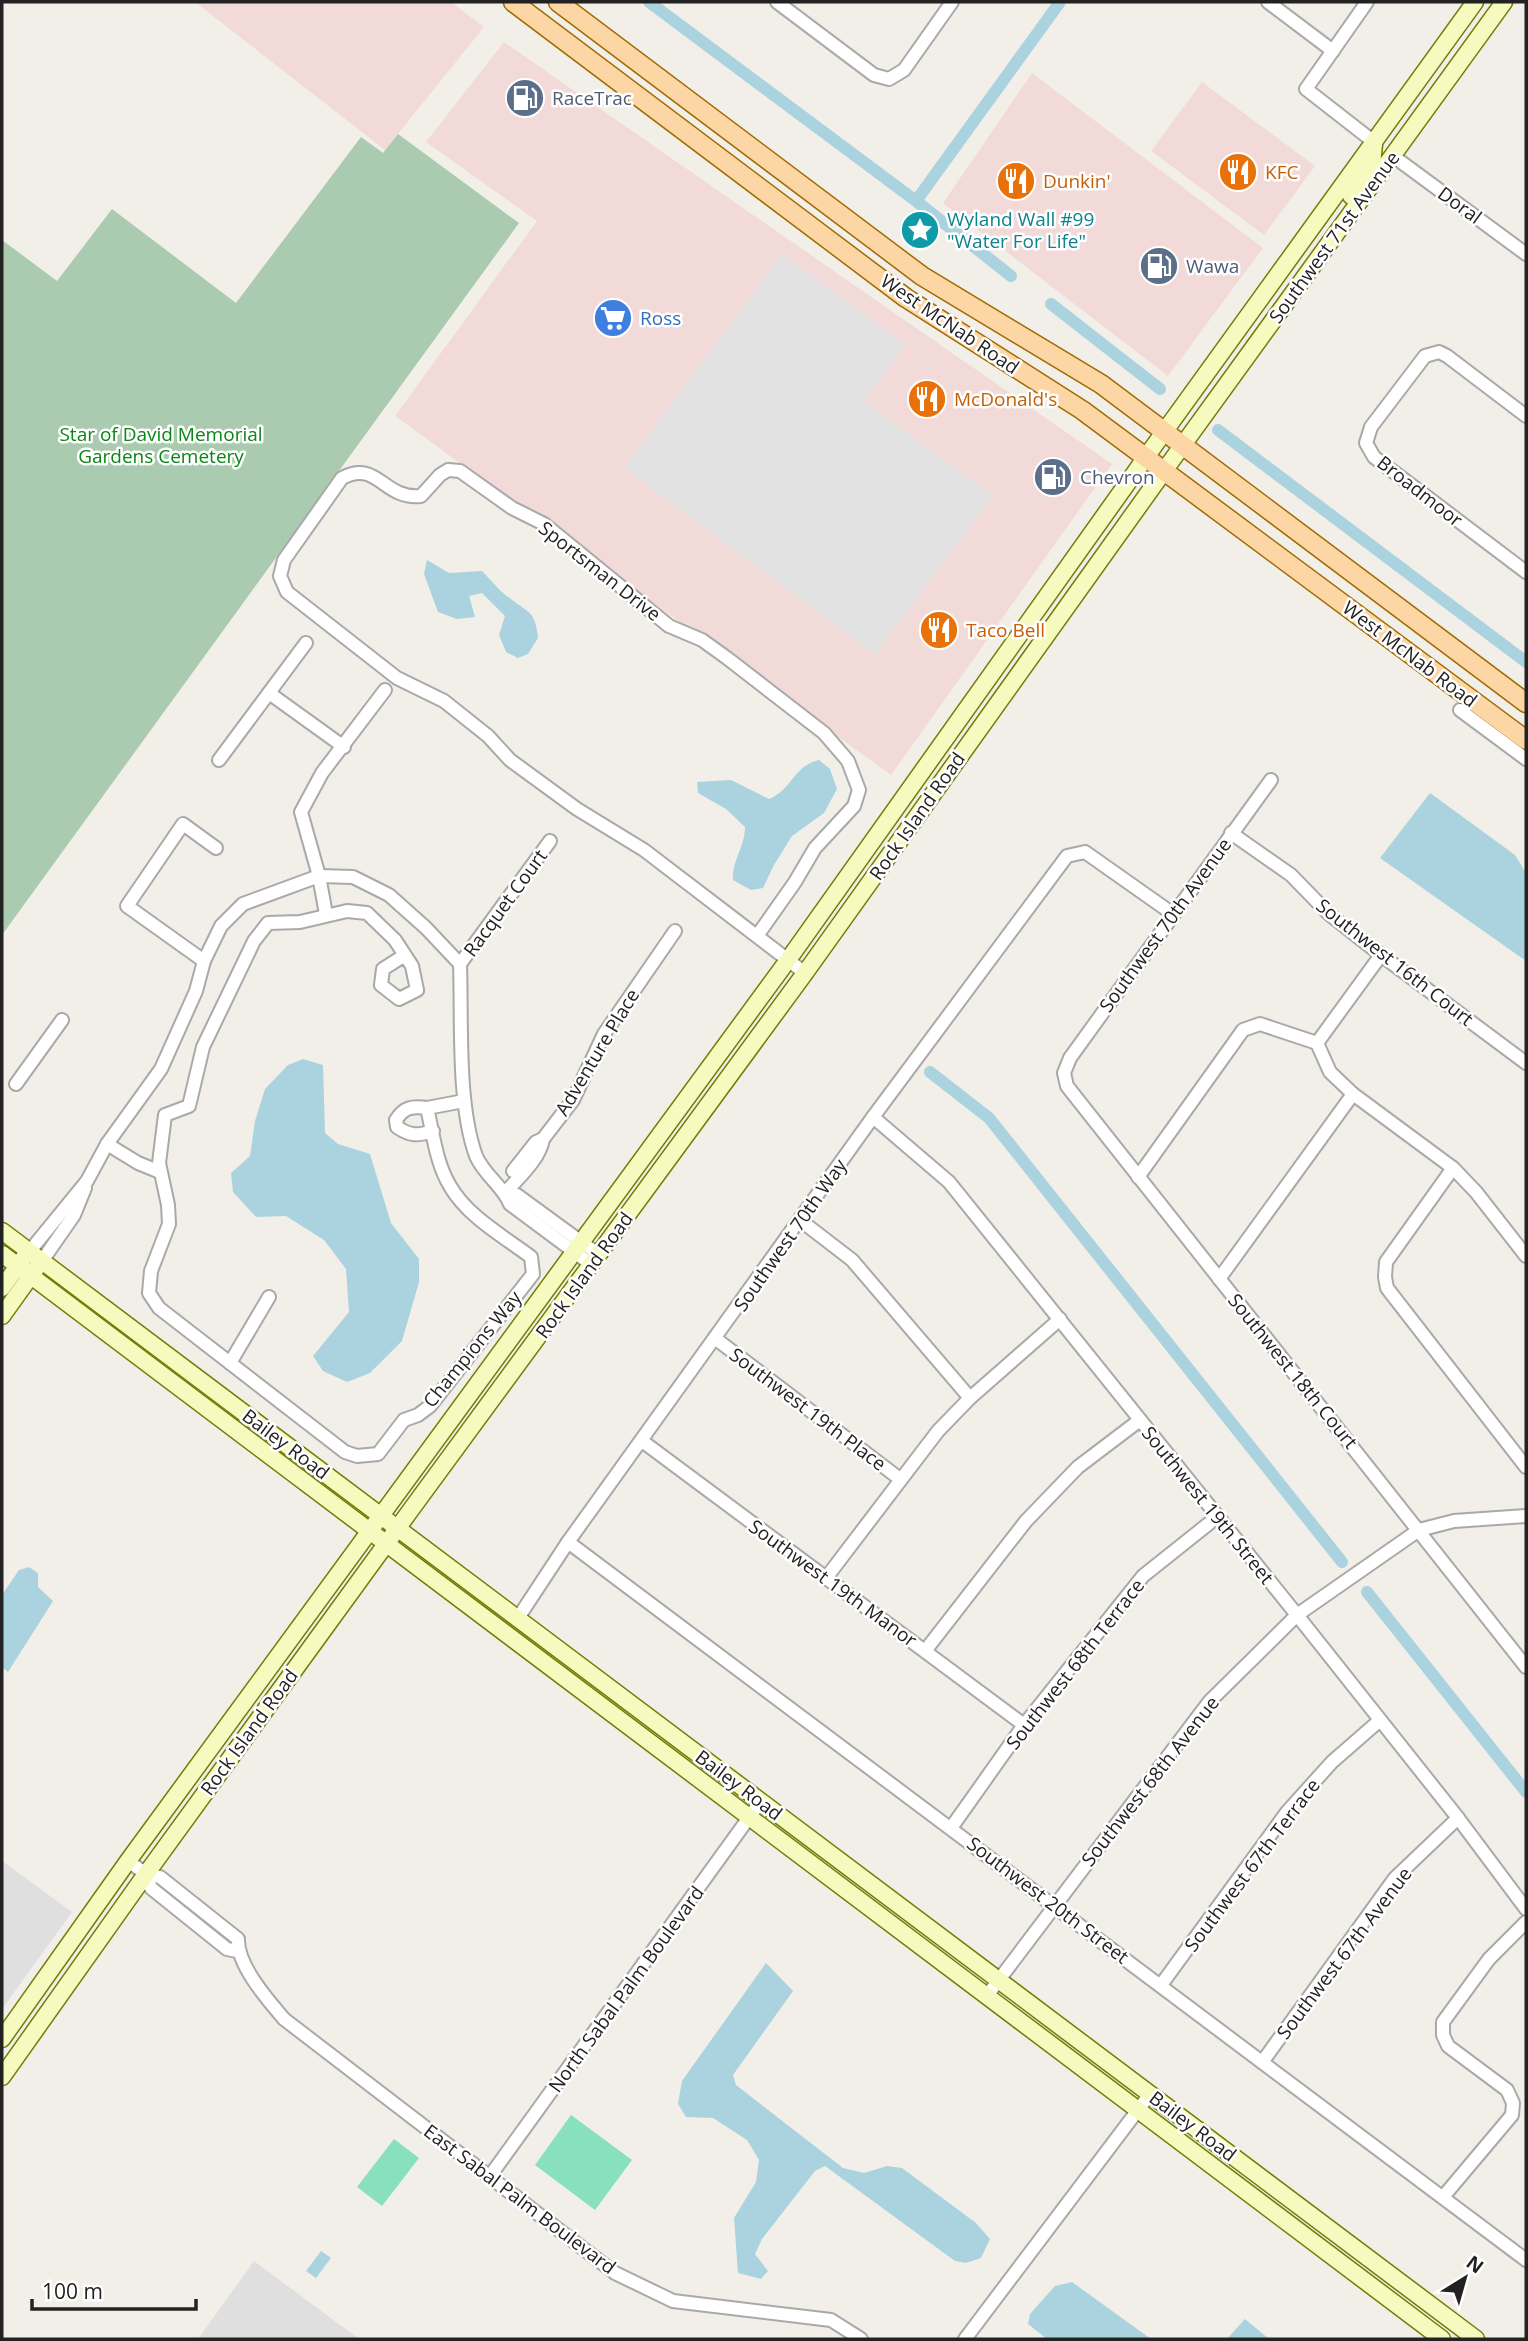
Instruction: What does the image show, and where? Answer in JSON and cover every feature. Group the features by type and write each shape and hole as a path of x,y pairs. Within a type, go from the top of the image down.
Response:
{"main road":[{"name":"West McNab Road","path":"513,2 906,298 1082,410 1526,740"},
{"name":"West McNab Road","path":"558,2 922,275 1101,384 1526,703"},
{"name":"Southwest 71st Avenue","path":"1146,457 1475,2"},
{"path":"1393,156 1390,141 1392,126 1482,2"},
{"name":"Southwest 71st Avenue","path":"1164,471 1504,2"},
{"path":"1306,276 1313,248 1372,166 1374,142"},
{"name":"Rock Island Road","path":"2,2039 128,1861 788,960 1146,457"},
{"name":"Rock Island Road","path":"2,2077 386,1544 805,973 1164,471"},
{"name":"Bailey Road","path":"2,1231 1150,2094 1458,2334 1476,2339"},
{"name":"Bailey Road","path":"2,1254 1442,2339"},
{"path":"2,1288 24,1271 36,1257"},
{"path":"2,1316 24,1271"}],"street":[{"path":"777,2 874,75 889,79 904,70 952,2"},
{"path":"1268,2 1333,51"},
{"path":"1367,2 1306,89 1374,142"},
{"name":"Doral","path":"1393,156 1526,254"},
{"name":"Broadmoor","path":"1526,416 1439,352 1425,356 1371,427 1366,443 1374,457 1526,572"},
{"name":"Sportsman Drive","path":"757,936 815,848 854,806 859,790 848,761 824,733 702,640 669,625 544,524 512,508 460,471 448,471 440,475 421,496 413,497 394,493 368,472 355,471 342,478 284,560 280,576 287,592 397,678 444,701 488,736 510,760 576,809 644,849 805,973"},
{"path":"219,760 306,643"},
{"path":"326,914 319,876 300,812 321,773 344,747 385,690"},
{"path":"269,693 344,747"},
{"path":"1460,710 1526,759"},
{"name":"Southwest 70th Avenue","path":"1064,1073 1070,1058 1271,780"},
{"path":"204,961 127,906 183,824 216,848"},
{"name":"Southwest 16th Court","path":"1231,833 1291,875 1329,914 1381,955 1526,1063"},
{"name":"Racquet Court","path":"460,964 550,841"},
{"name":"Southwest 70th Way","path":"518,1618 568,1542 873,1117 1067,856 1085,852 1172,914"},
{"path":"36,1257 74,1214 83,1197 87,1181 107,1144 161,1069 196,991 204,961 220,926 243,904 319,876 353,877 388,895 426,928 460,964 464,1101 477,1157 510,1205 596,1260"},
{"name":"Champions Way","path":"405,956 395,940 367,912 347,911 300,922 268,923 254,941 202,1047 189,1106 165,1115 159,1163 169,1224 152,1271 149,1293 159,1308 345,1452 358,1456 378,1454 404,1420 418,1415 430,1406 533,1273 531,1257 469,1210 450,1186 439,1160 427,1108"},
{"name":"Adventure Place","path":"502,1191 536,1155 543,1139 573,1100 604,1034 675,931"},
{"path":"1317,1043 1381,955"},
{"path":"16,1084 62,1020"},
{"path":"1138,1177 1243,1030 1261,1024 1317,1043 1330,1072 1353,1094 1453,1168 1476,1192 1526,1255"},
{"name":"Southwest 18th Court","path":"1064,1073 1067,1086 1138,1177 1419,1530 1521,1651 1526,1667"},
{"path":"1219,1279 1353,1094"},
{"path":"433,1131 420,1135 407,1134 397,1127 396,1120 402,1111 413,1106 427,1108 464,1101"},
{"name":"Southwest 19th Street","path":"873,1117 949,1182 1297,1615 1458,1818 1526,1909"},
{"path":"107,1144 138,1163 160,1172"},
{"path":"1453,1168 1386,1262 1387,1288 1526,1467"},
{"path":"800,1220 852,1260 970,1398"},
{"path":"230,1363 269,1297"},
{"path":"826,1578 938,1431 970,1398 1060,1319"},
{"name":"Southwest 19th Place","path":"716,1339 900,1479"},
{"path":"925,1651 1026,1521 1078,1467 1140,1420"},
{"name":"Southwest 19th Manor","path":"642,1441 1024,1725"},
{"name":"Southwest 68th Avenue","path":"986,1997 1209,1702 1297,1615 1419,1530 1454,1521 1518,1519 1526,1516"},
{"name":"Southwest 68th Terrace","path":"951,1828 1024,1725 1143,1576 1217,1517"},
{"name":"Southwest 20th Street","path":"568,1542 1526,2260"},
{"name":"Southwest 67th Terrace","path":"1161,1986 1287,1812 1332,1762 1379,1721"},
{"name":"North Sabal Palm Boulevard","path":"490,2176 761,1801"},
{"name":"Southwest 67th Avenue","path":"1263,2061 1395,1878 1458,1818"},
{"name":"East Sabal Palm Boulevard","path":"128,1861 146,1874 151,1888 227,1949 237,1951 264,1995 284,2019 615,2273 673,2301 831,2320 861,2339"},
{"path":"1443,2197 1512,2115 1513,2104 1507,2090 1448,2046 1443,2035 1443,2022 1489,1959 1526,1922"},
{"path":"965,2339 1150,2094"}],"shaded area":[{"path":"195,2 451,2 484,27 385,150"},
{"path":"504,42 1112,464 891,775 395,416 537,221 426,142"},
{"path":"1032,73 1263,248 1168,376 943,203"},
{"path":"1202,82 1315,166 1264,235 1151,151"},
{"path":"782,254 905,345 864,401 993,496 875,655 624,468"},
{"path":"2,1861 72,1912 2,2009"},
{"path":"254,2261 359,2339 198,2339"}],"green space":[{"name":"Star of David Memorial Gardens Cemetery","path":"398,134 519,223 2,935 2,240 57,281 112,209 236,303 361,137 383,153"},
{"path":"571,2115 632,2160 595,2210 535,2165"},
{"path":"394,2139 419,2158 382,2206 357,2187"}],"water":[{"path":"427,560 449,573 482,571 503,593 527,611 533,618 538,638 528,654 518,658 506,652 499,635 505,616 482,593 469,596 475,617 457,619 438,612 424,574"},
{"path":"819,760 830,769 837,789 824,813 792,836 763,888 751,890 733,880 734,866 745,827 726,809 698,793 697,782 731,780 769,799 783,790 804,767"},
{"path":"1430,793 1515,855 1526,873 1526,961 1380,858"},
{"path":"303,1059 323,1065 325,1133 338,1144 370,1154 391,1223 419,1259 419,1282 402,1341 370,1373 347,1382 323,1371 313,1356 349,1312 346,1269 324,1240 286,1216 256,1217 233,1192 231,1173 250,1156 255,1121 265,1089 288,1065"},
{"path":"29,1567 38,1573 38,1587 53,1601 8,1672 2,1667 2,1595 19,1570"},
{"path":"766,1963 793,1991 733,2075 736,2085 843,2168 864,2173 887,2166 902,2168 976,2223 990,2239 981,2258 966,2263 955,2261 825,2166 815,2171 762,2239 755,2254 768,2271 761,2279 738,2273 734,2218 756,2182 759,2160 747,2140 713,2118 686,2117 678,2104 682,2081"},
{"path":"321,2251 331,2258 316,2278 306,2271"},
{"path":"1072,2282 1151,2339 1047,2339 1028,2324 1030,2314 1055,2286"},
{"path":"1245,2319 1269,2339 1227,2339"}],"waterway":[{"path":"649,2 916,201 1011,276"},
{"path":"916,201 1060,2"},
{"path":"1051,304 1160,389"},
{"path":"1218,430 1526,662"},
{"path":"930,1072 989,1118 1342,1562"},
{"path":"1367,1592 1526,1792"}],"place":[{"name":"RaceTrac","path":"525,98"},
{"name":"KFC","path":"1238,172"},
{"name":"Dunkin'","path":"1016,181"},
{"name":"Wyland Wall #99 \"Water For Life\"","path":"920,230"},
{"name":"Wawa","path":"1159,266"},
{"name":"Ross","path":"613,318"},
{"name":"McDonald's","path":"927,399"},
{"name":"Chevron","path":"1053,477"},
{"name":"Taco Bell","path":"939,630"}]}
